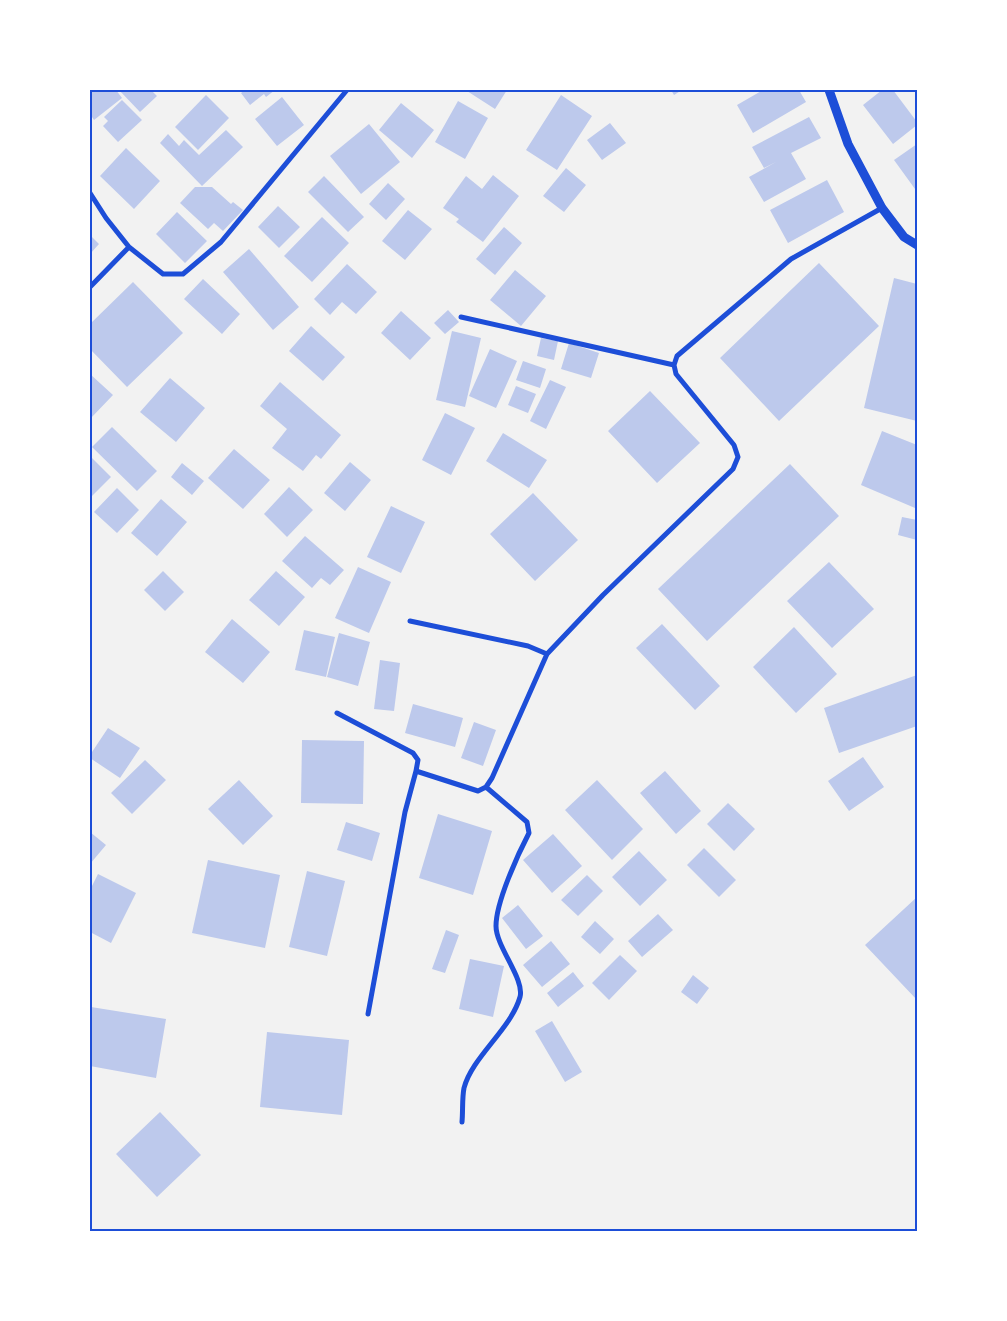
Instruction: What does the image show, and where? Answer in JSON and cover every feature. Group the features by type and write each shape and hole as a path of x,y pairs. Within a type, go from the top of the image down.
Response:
{"street":[{"path":"90,193 106,218 129,247 162,274 183,274 221,242 347,90"},
{"path":"830,90 848,144 882,208 904,237 917,245"},
{"path":"416,771 478,791 486,787 492,778 546,654 603,595 733,469 738,457 734,445 676,374 674,366 677,356 791,259 882,208"},
{"path":"90,287 129,247"},
{"path":"462,317 674,366"},
{"path":"410,622 528,646 546,654"},
{"path":"337,713 413,753 418,760 405,812 368,1014"},
{"path":"462,1122 464,1088 472,1071 509,1018 520,998 521,988 496,927 502,898 521,848 529,833 527,822 486,787"}],"building":[{"path":"92,90 116,90 122,98 94,120 90,114 90,92"},
{"path":"119,90 151,90 157,96 140,112"},
{"path":"245,90 275,90 266,97 264,94 250,105 241,93"},
{"path":"468,90 507,90 495,109"},
{"path":"671,90 682,90 674,95"},
{"path":"763,90 799,90 806,102 753,133 737,105"},
{"path":"882,90 893,90 917,122 917,125 893,144 863,105"},
{"path":"206,95 229,118 198,150 175,127"},
{"path":"561,95 592,116 557,170 526,150"},
{"path":"282,97 304,125 277,146 255,119"},
{"path":"122,100 142,120 118,142 103,126 108,121 104,117"},
{"path":"458,101 488,118 465,159 435,142"},
{"path":"401,103 434,130 412,158 379,130"},
{"path":"809,117 821,138 791,153 806,179 764,202 749,177 776,162 764,168 752,147"},
{"path":"610,123 626,143 602,160 587,140"},
{"path":"369,124 400,162 361,194 330,156"},
{"path":"226,130 243,147 202,186 160,143 168,134 179,146 184,140 199,155"},
{"path":"917,144 917,188 915,189 894,160"},
{"path":"126,148 160,181 134,209 100,176"},
{"path":"566,168 586,185 564,212 543,196"},
{"path":"493,175 519,196 483,242 456,222 459,219 443,208 466,176 482,189"},
{"path":"324,176 364,217 348,232 308,192"},
{"path":"827,180 844,212 788,243 770,210"},
{"path":"388,183 405,199 386,220 369,204"},
{"path":"195,187 212,187 231,204 233,202 243,210 223,231 214,223 208,229 180,203"},
{"path":"278,206 300,227 279,248 258,227"},
{"path":"408,210 432,229 405,260 382,241"},
{"path":"177,212 207,241 185,263 156,234"},
{"path":"322,217 349,243 312,282 284,256"},
{"path":"504,227 522,243 495,275 476,259"},
{"path":"90,235 99,244 90,254"},
{"path":"249,249 299,307 273,330 223,272"},
{"path":"819,263 879,326 779,421 720,358"},
{"path":"347,264 377,292 356,314 342,302 330,315 314,299"},
{"path":"515,270 546,296 521,326 490,300"},
{"path":"894,278 917,284 917,421 864,408"},
{"path":"203,279 240,314 222,334 184,299"},
{"path":"133,282 183,333 127,387 90,349 90,324"},
{"path":"448,310 459,322 445,334 434,323"},
{"path":"401,311 431,338 410,360 381,333"},
{"path":"311,326 345,357 323,381 289,351"},
{"path":"452,331 481,338 465,407 436,400"},
{"path":"541,338 558,341 554,360 537,356"},
{"path":"569,343 599,353 591,378 561,369"},
{"path":"490,349 517,361 496,408 469,396"},
{"path":"523,361 546,369 540,388 516,380"},
{"path":"90,374 113,395 90,419"},
{"path":"170,378 205,408 176,442 140,412"},
{"path":"550,380 566,387 546,429 530,421"},
{"path":"280,382 341,435 321,459 316,455 303,471 272,448 287,429 260,406"},
{"path":"516,386 536,394 528,413 508,405"},
{"path":"650,391 700,443 657,483 608,431"},
{"path":"445,413 475,428 451,475 422,460"},
{"path":"112,427 157,471 137,491 92,447"},
{"path":"882,431 917,445 917,503 915,508 861,485"},
{"path":"503,433 547,460 529,488 486,461"},
{"path":"234,449 270,480 243,509 208,478"},
{"path":"90,456 111,477 91,497 90,496"},
{"path":"350,462 371,480 345,511 324,493"},
{"path":"182,463 204,481 192,495 171,477"},
{"path":"790,464 839,516 707,641 658,589"},
{"path":"289,487 313,510 287,537 264,514"},
{"path":"117,488 139,510 117,533 94,512"},
{"path":"533,493 578,540 535,581 490,534"},
{"path":"161,499 187,522 157,556 131,533"},
{"path":"391,506 425,522 401,573 367,557"},
{"path":"902,517 917,520 917,540 898,535"},
{"path":"305,536 344,570 330,585 321,578 312,588 282,561"},
{"path":"829,562 874,609 832,648 787,601"},
{"path":"358,567 391,582 369,633 335,618"},
{"path":"163,571 184,592 165,611 144,590"},
{"path":"276,571 305,597 279,626 249,600"},
{"path":"232,619 270,652 243,683 205,652"},
{"path":"662,624 720,686 695,710 636,648"},
{"path":"794,627 837,674 796,713 753,667"},
{"path":"304,630 335,637 326,677 295,670"},
{"path":"339,633 370,642 358,686 327,677"},
{"path":"380,660 400,663 394,711 374,709"},
{"path":"917,675 917,726 839,753 824,708"},
{"path":"413,704 463,718 455,747 405,733"},
{"path":"474,722 496,730 483,766 461,758"},
{"path":"108,728 140,748 120,778 90,758 90,755"},
{"path":"302,740 364,741 363,804 301,803"},
{"path":"863,757 884,787 849,811 828,781"},
{"path":"145,760 166,780 132,814 111,793"},
{"path":"665,771 701,811 676,834 640,793"},
{"path":"239,780 273,816 243,845 208,809"},
{"path":"597,780 643,829 612,860 565,810"},
{"path":"728,803 755,829 734,851 707,824"},
{"path":"438,814 492,831 473,895 419,878"},
{"path":"346,822 380,833 372,861 337,850"},
{"path":"90,832 106,845 90,864"},
{"path":"553,834 582,866 552,893 523,860"},
{"path":"704,848 736,880 719,897 687,865"},
{"path":"639,851 667,880 640,906 612,877"},
{"path":"208,860 280,875 265,948 192,933"},
{"path":"307,871 345,881 327,956 289,947"},
{"path":"98,874 136,893 111,943 90,932 90,890"},
{"path":"587,875 603,891 578,916 561,900"},
{"path":"917,897 917,1000 865,945"},
{"path":"518,905 543,936 526,949 502,918"},
{"path":"658,914 673,930 642,957 628,941"},
{"path":"595,921 614,939 600,954 581,937"},
{"path":"446,930 459,935 445,973 432,969"},
{"path":"551,941 570,964 542,987 523,965"},
{"path":"620,955 637,971 609,1000 592,983"},
{"path":"470,959 504,966 493,1017 459,1009"},
{"path":"573,972 584,986 558,1007 547,993"},
{"path":"693,975 709,988 697,1004 681,992"},
{"path":"91,1007 166,1019 156,1078 90,1066"},
{"path":"552,1021 582,1072 565,1082 535,1031"},
{"path":"267,1032 349,1040 342,1115 260,1107"},
{"path":"160,1112 201,1155 157,1197 116,1154"}]}
